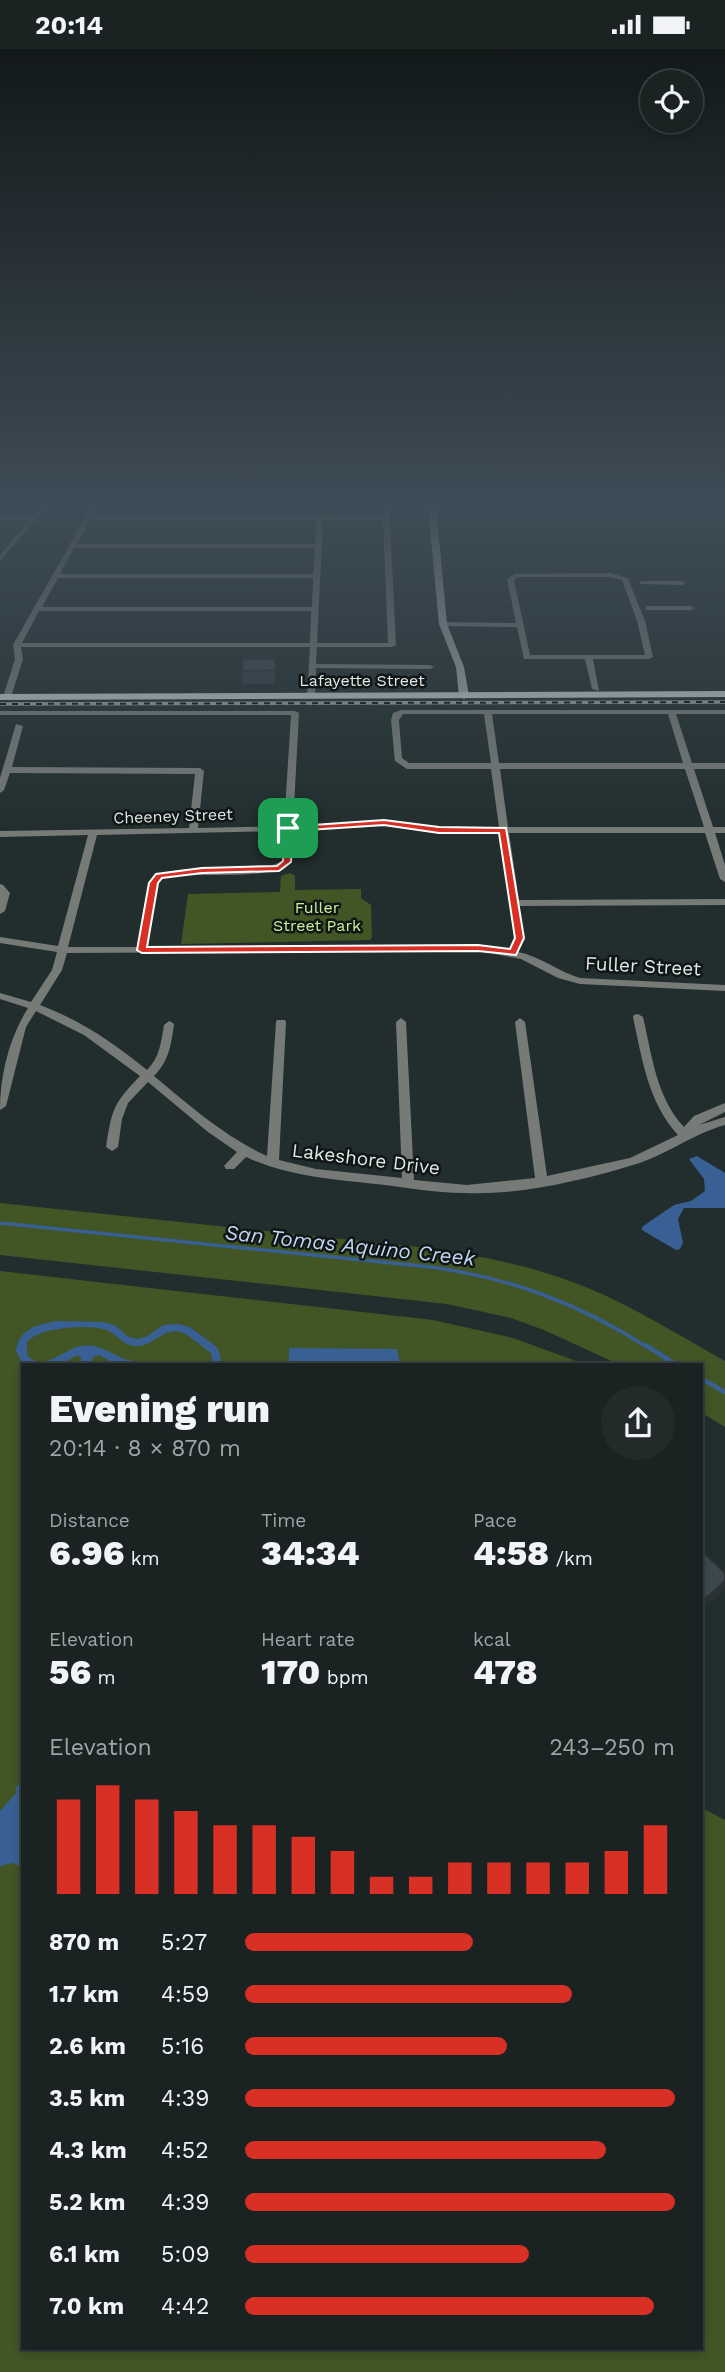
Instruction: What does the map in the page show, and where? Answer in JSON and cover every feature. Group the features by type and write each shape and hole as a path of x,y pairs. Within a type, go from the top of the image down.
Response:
{"main road":[{"name":"Lafayette Street","path":"463,693 725,687"},
{"path":"4,694 53,691"},
{"name":"Lafayette Street","path":"4,694 725,694"}],"street":[{"path":"4,694 19,659 18,645 34,615"},
{"path":"311,693 314,615"},
{"path":"18,645 392,645 391,615"},
{"path":"442,615 460,667 463,693"},
{"path":"518,615 527,657 644,658 650,655 638,615"},
{"path":"443,624 520,625"},
{"path":"589,658 596,689"},
{"path":"312,667 430,667"},
{"path":"725,712 401,712 396,715 398,759 407,766 725,766"},
{"path":"488,712 519,938 513,953"},
{"path":"671,712 725,879"},
{"path":"0,713 295,713 287,862 279,868 202,871 159,876 153,883 142,950"},
{"path":"0,790 19,726"},
{"path":"7,770 200,771 193,830"},
{"name":"Cheeney Street","path":"0,834 93,834 384,823 439,830 725,830"},
{"path":"0,1106 21,1027 53,978 93,834"},
{"path":"0,887 5,893 0,911"},
{"path":"514,903 725,902"},
{"name":"Fuller Street","path":"0,940 62,950 478,948 513,953 562,976 580,981 725,988"},
{"name":"Lakeshore Drive","path":"0,996 33,1006 89,1032 245,1151 273,1163 323,1175 472,1189 541,1180 634,1161 685,1135 725,1121"},
{"path":"638,1017 659,1102 685,1135"},
{"path":"273,1163 281,1022"},
{"path":"401,1022 408,1183"},
{"path":"520,1023 541,1180"},
{"path":"112,1147 116,1119 123,1101 158,1065 165,1051 169,1025"},
{"name":"Lakeshore Drive","path":"685,1135 698,1119 725,1107"},
{"path":"230,1166 245,1151"}],"green space":[{"name":"Fuller Street Park","path":"290,873 295,876 295,890 361,889 361,898 371,905 370,940 181,944 188,894 280,892 281,876"},
{"path":"0,1203 428,1248 529,1268 588,1288 623,1304 725,1361 725,1427 703,1414 703,1363 616,1363 511,1318 447,1304 0,1255"},
{"path":"0,1271 433,1320 513,1338 582,1363 21,1363 21,2350 703,2350 703,1809 725,1820 725,2372 0,2372"}],"water":[{"path":"697,1156 725,1173 725,1208 684,1208 678,1219 683,1243 680,1249 676,1250 642,1230 642,1227 674,1205 691,1201 705,1191 704,1179 689,1159"},
{"path":"58,1321 104,1322 137,1339 146,1337 163,1325 179,1324 190,1327 218,1348 222,1363 213,1363 211,1353 181,1332 169,1332 149,1343 132,1346 109,1331 79,1327 54,1330 33,1337 27,1342 27,1355 33,1360 47,1361 74,1348 89,1346 133,1361 170,1363 114,1363 99,1355 93,1357 92,1363 80,1363 78,1355 63,1363 22,1363 16,1351 18,1343 26,1332"},
{"path":"289,1348 397,1349 400,1363 289,1363"},
{"path":"21,1783 21,1866 12,1863 0,1866 0,1811 17,1792 15,1789"}],"building":[{"path":"243,659 275,659 275,670 242,671"},
{"path":"703,1552 725,1573 725,1581 703,1601"}],"waterway":[{"name":"San Tomas Aquino Creek","path":"0,1223 461,1272 544,1295 596,1318 647,1347"},
{"name":"San Tomas Aquino Creek","path":"645,1345 674,1363"},
{"name":"San Tomas Aquino Creek","path":"703,1380 725,1392"}],"railway":[{"path":"0,704 725,702"}],"route":[{"path":"384,823 439,830 503,830 519,938 517,947 513,953 478,948 142,950 153,883 159,876 171,873 279,868 287,862 288,828 384,823"}]}
